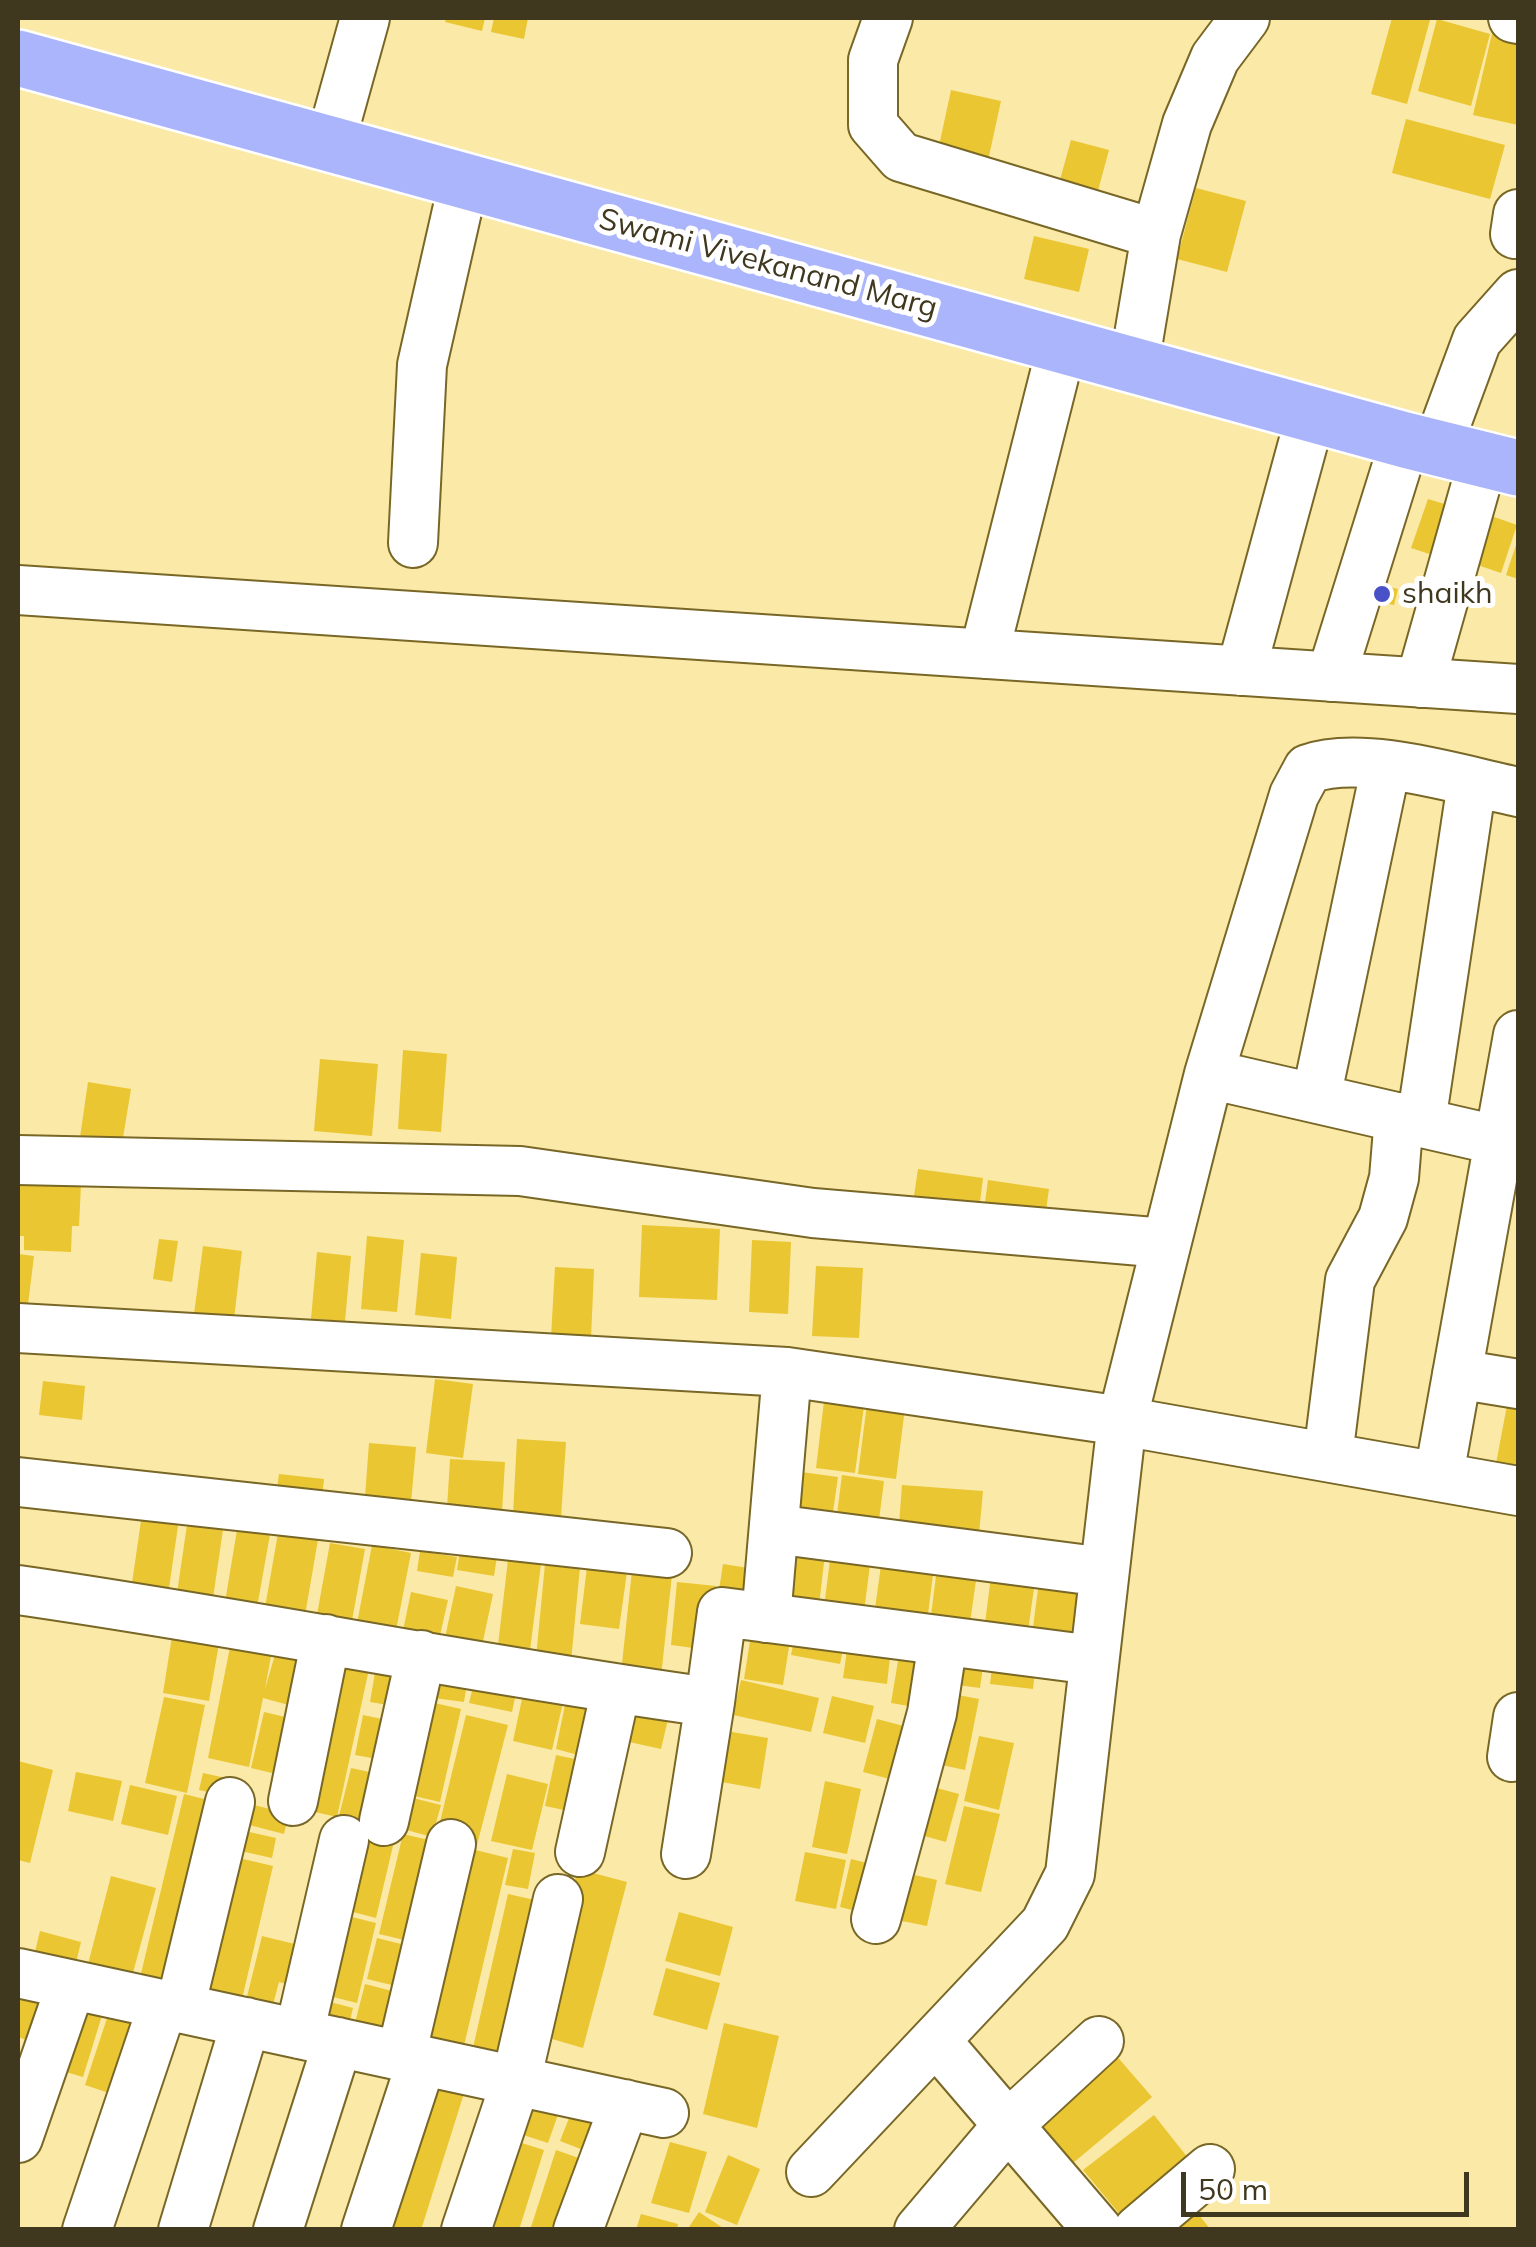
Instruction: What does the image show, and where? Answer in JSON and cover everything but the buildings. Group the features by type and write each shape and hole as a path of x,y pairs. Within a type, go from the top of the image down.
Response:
{"main road":[{"name":"Swami Vivekanand Marg","path":"18,58 1461,454"}],"street":[{"path":"330,144 366,18"},
{"path":"888,18 873,60 873,125 901,157 1156,234"},
{"path":"1134,365 1156,234 1187,124 1216,58 1245,18"},
{"path":"413,542 422,365 464,180"},
{"path":"1420,683 1477,340 1518,294"},
{"path":"984,654 1062,346"},
{"path":"1242,671 1311,414"},
{"path":"1331,676 1461,454"},
{"path":"18,590 1518,689"},
{"path":"810,2172 1045,1924 1070,1874 1122,1422 1209,1074 1294,795 1308,769 1325,763 1368,762 1518,792"},
{"path":"1316,1098 1386,766"},
{"path":"1328,1456 1350,1280 1383,1218 1410,1120 1472,783"},
{"path":"1439,1476 1457,1374 1508,1142 1518,1036"},
{"path":"1209,1074 1508,1142"},
{"path":"18,1160 520,1171 813,1213 1165,1244"},
{"path":"18,1328 787,1372 1122,1422 1518,1491"},
{"path":"766,1618 787,1372"},
{"path":"1457,1374 1518,1384"},
{"path":"18,1482 667,1554"},
{"path":"774,1529 1104,1572"},
{"path":"18,1590 168,1611 710,1702"},
{"path":"686,1854 722,1612 1093,1660"},
{"path":"293,1800 326,1639"},
{"path":"876,1919 932,1713 943,1641"},
{"path":"278,2230 364,1830 421,1655"},
{"path":"580,1852 616,1689"},
{"path":"87,2230 171,2006 230,1802"},
{"path":"366,2230 411,2058 451,1844"},
{"path":"466,2230 516,2081 558,1899"},
{"path":"18,1973 645,2108 578,2230"},
{"path":"18,2138 71,1984"},
{"path":"183,2230 246,2022"},
{"path":"936,2041 1098,2230"},
{"path":"919,2230 1008,2125 1098,2041"},
{"path":"1138,2230 1210,2169"}],"place":[{"name":"shaikh","path":"1382,594"}]}
